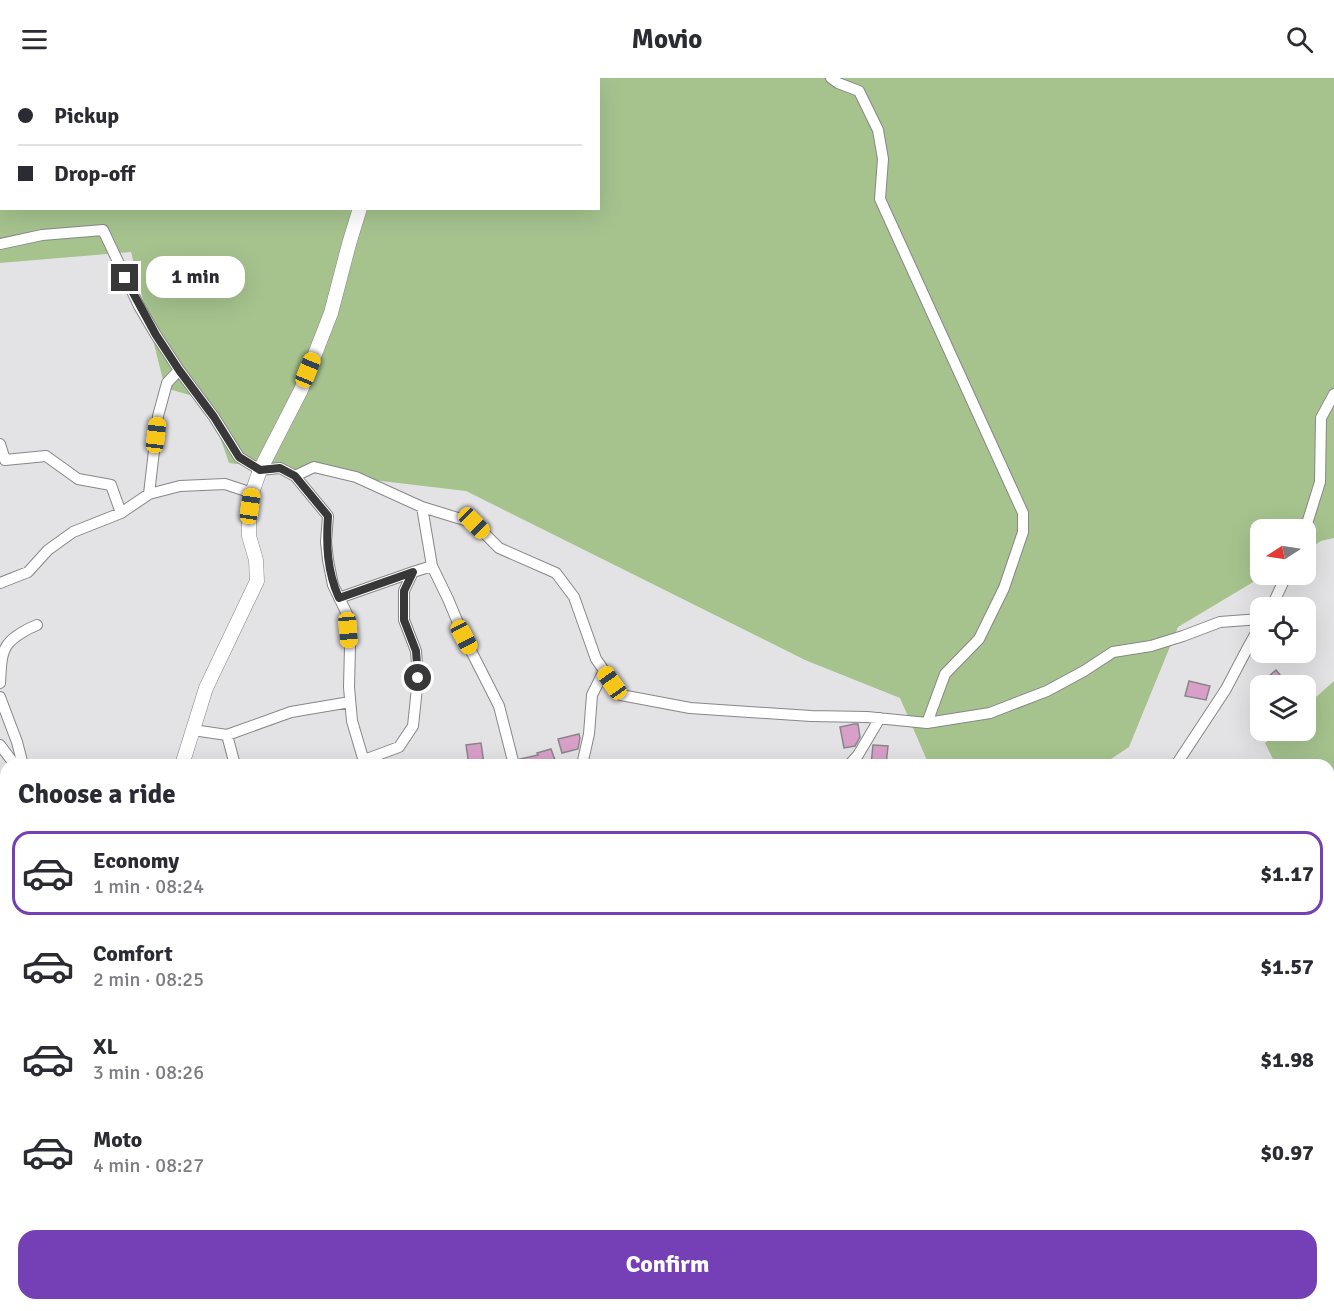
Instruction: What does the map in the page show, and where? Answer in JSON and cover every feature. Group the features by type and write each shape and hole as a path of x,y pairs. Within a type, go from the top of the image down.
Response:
{"street":[{"path":"831,78 858,91 878,130 883,159 880,199 1023,513 1023,532 1004,588 979,639 945,674 927,723"},
{"path":"184,759 206,688 257,581 256,560 249,536 252,493 260,470 301,390 331,313 359,210"},
{"path":"0,244 42,235 103,230 139,306 179,370 214,417 239,457 260,470 280,468 295,476 328,516 326,542 328,560 333,585 347,614 350,646 350,702 361,759"},
{"path":"150,494 158,416 167,383 179,370"},
{"path":"1309,519 1320,483 1321,418 1334,394"},
{"path":"0,444 6,460 46,456 78,479 111,485 121,513"},
{"path":"295,476 314,467 356,477 422,507 474,523 500,548 556,573 574,597 596,658 621,695 690,708 811,716 867,717 927,723 990,713 1047,691 1084,671 1113,651 1151,646 1220,622 1250,620"},
{"path":"0,583 28,572 48,550 73,532 121,513 150,494 180,486 225,484 252,493"},
{"path":"422,507 432,566 499,706 512,759"},
{"path":"339,598 432,566"},
{"path":"371,759 399,747 413,726 418,678 417,660 416,651 404,620 404,591 413,572"},
{"path":"0,683 2,659 7,644 27,629 38,625"},
{"path":"1180,759 1226,689 1250,642"},
{"path":"583,759 589,734 592,695 604,671"},
{"path":"0,697 21,759"},
{"path":"193,730 227,735 291,712 350,702"},
{"path":"854,759 880,718"},
{"path":"227,735 233,759"},
{"path":"0,745 10,759"}],"green space":[{"path":"600,78 1334,78 1334,538 1316,544 1316,519 1250,519 1250,584 1178,627 1129,747 1111,759 926,759 900,698 805,660 466,491 229,463 207,400 165,388 131,252 0,263 0,210 600,210"},
{"path":"1334,681 1334,759 1273,759 1265,743 1267,741 1316,741 1316,697"}],"building":[{"path":"1276,670 1280,675 1270,675"},
{"path":"1189,681 1210,686 1206,700 1185,696"},
{"path":"858,724 860,737 855,746 844,748 840,727"},
{"path":"579,734 578,749 562,753 558,739"},
{"path":"481,743 483,759 468,759 466,745"},
{"path":"873,745 888,746 887,759 872,759"},
{"path":"551,749 555,759 520,759 538,755 537,753"}],"route":[{"path":"125,278 156,335 214,417 239,457 260,470 280,468 295,476 328,516 326,542 328,560 333,585 339,598 413,572 404,591 404,620 416,651 418,678"}]}
